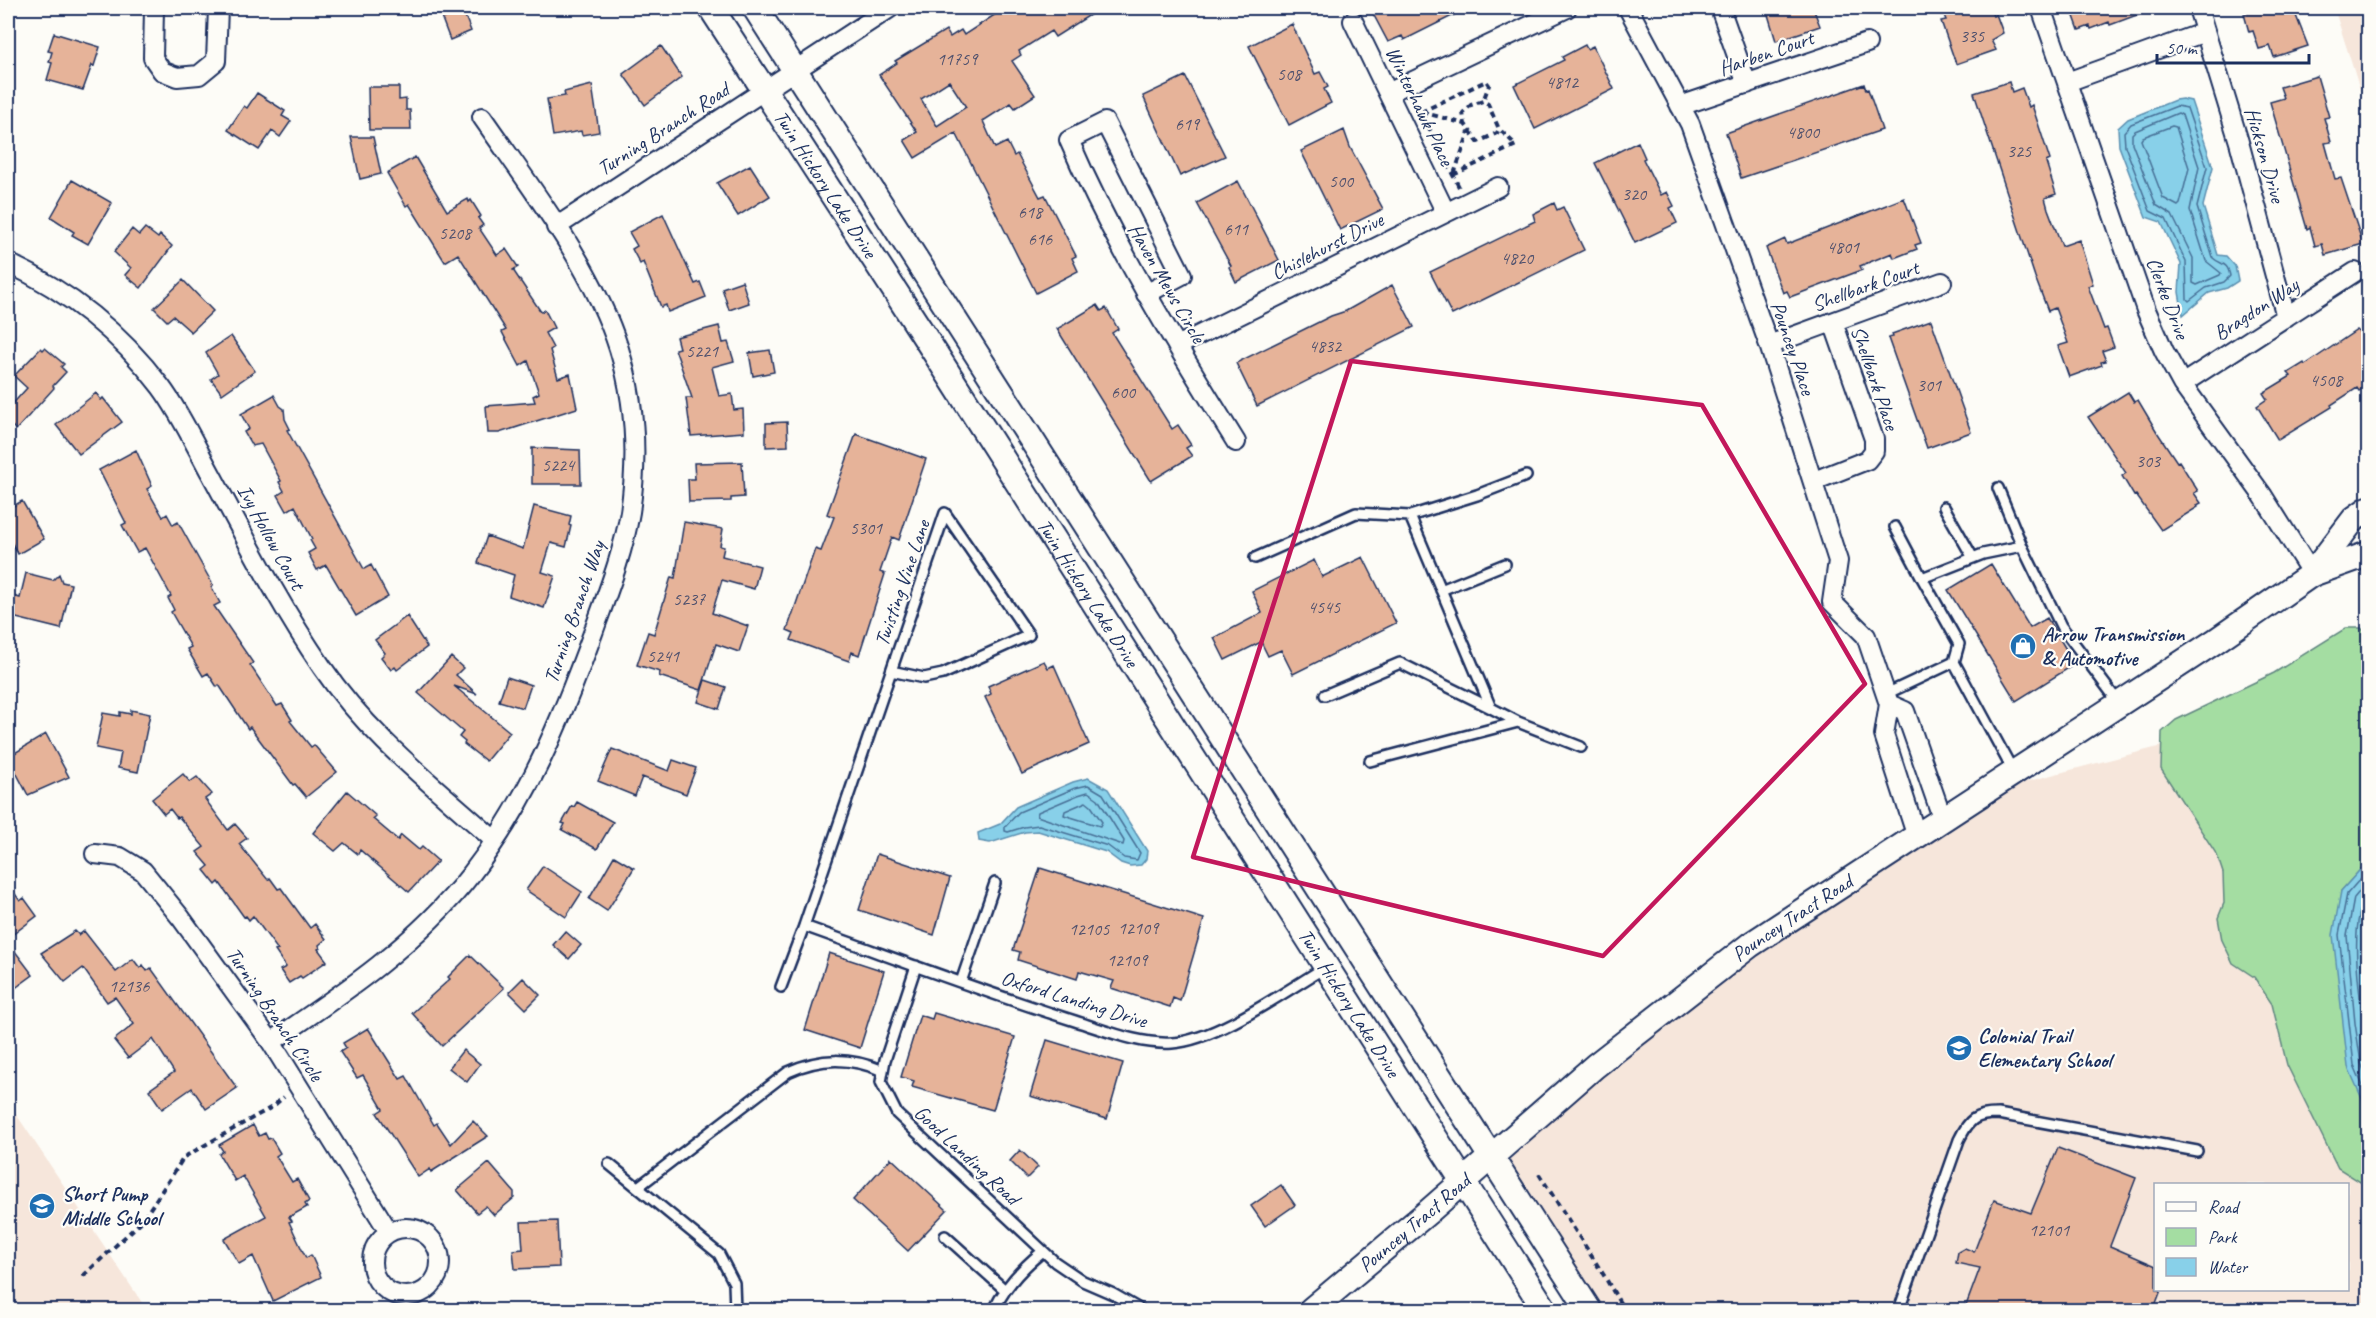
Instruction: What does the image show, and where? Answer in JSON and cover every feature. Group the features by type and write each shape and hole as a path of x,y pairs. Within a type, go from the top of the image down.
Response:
{"street":[{"path":"153,8 153,58 162,71 177,77 199,75 216,61 218,8"},
{"name":"Twin Hickory Lake Drive","path":"711,8 928,341 1545,1311"},
{"name":"Twin Hickory Lake Drive","path":"755,8 1589,1311"},
{"name":"Turning Branch Road","path":"556,226 890,8"},
{"path":"1388,93 1566,8"},
{"name":"Pouncey Place","path":"1628,8 1690,124 1769,345 1838,561 1832,602 1866,636 1888,699 1884,735 1916,834"},
{"path":"1720,8 1747,84"},
{"name":"Clerke Drive","path":"2041,8 2146,310 2163,351 2182,384 2263,496 2312,574"},
{"name":"Hickson Drive","path":"2198,8 2239,142 2286,316"},
{"name":"Winterhawk Place","path":"1353,21 1445,212"},
{"path":"2067,82 2205,32"},
{"name":"Harben Court","path":"1680,106 1867,43"},
{"name":"Turning Branch Way","path":"271,1042 380,966 430,920 472,873 523,797 554,735 615,571 631,503 634,462 633,423 628,386 619,349 603,307 590,281 556,226 482,117"},
{"name":"Haven Mews Circle","path":"1146,294 1182,274 1105,122 1069,141 1112,232 1146,294 1236,442"},
{"name":"Chislehurst Drive","path":"1177,346 1498,187"},
{"name":"Ivy Hollow Court","path":"8,263 74,301 135,355 180,415 291,621 323,669 360,715 392,749 494,840"},
{"name":"Bragdon Way","path":"2182,384 2355,272"},
{"name":"Shellbark Court","path":"1769,345 1942,282"},
{"name":"Shellbark Place","path":"1814,481 1867,460 1874,451 1874,439 1833,322"},
{"name":"Pouncey Tract Road","path":"2312,574 2354,519 2368,509"},
{"name":"Pouncey Tract Road","path":"1311,1311 1595,1066 1749,945 1942,817 2214,642 2312,574 2368,554"},
{"name":"Pouncey Place","path":"1888,699 1905,711 1942,817"},
{"name":"Turning Branch Circle","path":"95,854 120,857 143,871 181,918 271,1042 389,1232"}],"lane":[{"path":"1255,558 1356,513 1410,516 1477,495 1526,476"},
{"path":"1998,488 2022,546 2061,626 2119,703"},
{"path":"1944,507 1973,558"},
{"name":"Twisting Vine Lane","path":"781,987 945,513 1029,634 944,674 924,678 891,671"},
{"path":"1410,516 1491,708"},
{"path":"1895,527 1959,644 1954,662 2013,771"},
{"path":"1923,578 1973,558 2022,546"},
{"path":"1441,590 1505,564"},
{"path":"1888,699 1954,662"},
{"path":"1325,695 1400,663 1518,722 1581,747"},
{"path":"1370,761 1518,722"},
{"path":"961,982 995,883"},
{"name":"Oxford Landing Drive","path":"804,926 1022,1005 1132,1039 1171,1043 1199,1038 1241,1017 1326,967"},
{"path":"638,1187 788,1072 814,1062 843,1060 883,1071 916,966"},
{"name":"Good Landing Road","path":"883,1071 881,1082 897,1114 1054,1262 1083,1281 1113,1294 1141,1311"},
{"path":"1899,1311 1959,1140 1966,1124 1980,1114 1998,1114 2197,1151"},
{"path":"609,1164 719,1254 734,1283 735,1311"},
{"path":"945,1236 1005,1290"},
{"path":"994,1311 1016,1275 1043,1251"}],"path":[{"path":"1421,112 1486,81 1489,85 1483,101"},
{"path":"1483,101 1471,105 1463,113 1469,132 1478,142 1497,133 1500,129"},
{"path":"1453,175 1516,145 1500,129 1488,104 1483,101"},
{"path":"1421,112 1465,124"},
{"path":"1421,112 1460,189"},
{"path":"1453,175 1469,132"},
{"path":"83,1276 142,1221 184,1157 273,1107 298,1085"},
{"path":"1539,1174 1624,1311"}],"highlighted area":[{"path":"1351,361 1702,405 1865,684 1603,956 1193,857"}],"shaded area":[{"path":"2334,8 2368,8 2368,115"},
{"name":"Colonial Trail Elementary School","path":"2181,741 2368,1184 2368,1310 1589,1310 1490,1156 1664,1011 2017,784"},
{"name":"Short Pump Middle School","path":"8,1102 147,1310 8,1310"}],"green space":[{"path":"2346,628 2361,628 2368,635 2368,861 2341,891 2363,1103 2368,1105 2368,1187 2338,1168 2287,1065 2272,1004 2254,977 2233,963 2222,940 2218,918 2224,903 2223,873 2217,855 2161,769 2162,732 2176,720 2274,673"}],"water":[{"path":"2182,99 2191,101 2213,167 2203,206 2218,255 2226,256 2235,266 2238,281 2227,288 2209,293 2183,315 2179,292 2181,264 2161,222 2146,217 2119,146 2118,128 2128,119"},
{"path":"1088,778 1108,789 1147,851 1146,859 1141,865 1130,866 1121,863 1106,852 1038,831 1025,832 990,843 979,841 978,833 1000,824 1016,807 1073,782"},
{"path":"2368,861 2368,1105 2364,1103 2348,1067 2333,935 2341,891"}],"building":[{"path":"1005,8 1101,8 1055,37 1051,31 1019,51 1021,55 1012,61 1035,95 1015,108 1011,103 983,121 995,148 1007,142 1014,156 1017,154 1040,197 1045,195 1076,256 1072,258 1078,271 1036,293 956,133 915,158 904,140 917,132 879,75 897,63 895,61 946,30 950,37 961,30 964,35","holes":["949,81 966,107 937,126 921,99"]},
{"path":"1370,8 1468,8 1404,40 1402,36 1388,42"},
{"path":"1766,8 1813,8 1820,26 1776,41"},
{"path":"1941,8 1990,8 1993,16 1996,14 2003,33 1991,40 1996,50 1956,64 1941,21 1946,20"},
{"path":"2071,8 2153,9 2110,25 2109,22 2091,29 2090,26 2079,30"},
{"path":"2245,8 2293,8 2308,46 2274,57 2270,46 2259,49 2253,31 2249,32 2244,14 2247,13"},
{"path":"463,11 471,31 450,40 442,19"},
{"path":"1292,24 1315,74 1320,72 1328,87 1324,89 1331,103 1289,125 1249,46"},
{"path":"54,33 100,47 83,90 47,80 52,63 49,62 52,52 48,51"},
{"path":"1585,45 1587,49 1593,46 1614,89 1535,129 1514,85 1564,60 1562,57"},
{"path":"661,46 682,77 645,105 623,74"},
{"path":"1185,76 1225,156 1180,176 1143,96"},
{"path":"2317,76 2329,117 2324,118 2331,142 2325,143 2335,179 2341,178 2363,244 2325,255 2322,244 2315,246 2310,227 2307,229 2270,102 2284,98 2280,87"},
{"path":"2009,82 2012,92 2022,88 2029,107 2032,105 2050,160 2046,162 2056,194 2045,198 2048,209 2062,246 2079,240 2093,284 2088,286 2104,329 2107,328 2114,347 2102,351 2106,361 2101,362 2102,365 2069,377 2058,346 2068,343 2055,308 2048,311 2035,277 1974,93"},
{"path":"1864,84 1866,90 1868,89 1882,130 1741,178 1726,133"},
{"path":"592,85 599,132 582,135 581,131 553,136 547,99 565,96 564,92"},
{"path":"368,87 399,87 399,100 406,99 406,110 410,110 411,130 369,130"},
{"path":"257,93 285,111 282,116 291,121 280,137 272,131 259,150 228,130 244,106 247,108"},
{"path":"1344,130 1350,147 1383,209 1340,230 1301,151"},
{"path":"351,137 373,137 381,174 360,179"},
{"path":"1638,142 1645,158 1643,159 1661,195 1667,192 1674,206 1670,208 1677,223 1635,243 1595,163"},
{"path":"415,157 447,211 468,199 469,202 471,200 481,216 478,218 483,225 479,228 497,255 506,249 518,267 513,270 541,312 545,310 554,328 545,333 553,348 550,350 558,378 570,374 577,408 499,433 488,433 486,406 535,402 533,396 539,393 528,361 520,366 502,332 506,330 458,254 445,262 409,204 406,206 387,173"},
{"path":"750,165 770,196 738,216 717,183"},
{"path":"72,180 112,203 88,244 72,235 74,232 51,217"},
{"path":"1238,181 1279,260 1236,282 1229,267 1231,266 1197,203"},
{"path":"1904,198 1921,243 1915,245 1917,249 1894,258 1892,253 1860,266 1862,270 1790,297 1787,291 1783,293 1766,248 1785,239 1787,244"},
{"path":"1554,203 1557,210 1563,207 1584,250 1452,315 1430,272 1535,221 1533,214"},
{"path":"663,214 695,284 700,282 706,297 668,312 666,305 661,307 643,262 640,264 632,249 637,246 629,232"},
{"path":"145,228 158,238 160,235 172,246 141,288 125,275 131,268 114,252 132,229 139,235"},
{"path":"183,280 213,311 191,332 173,316 167,321 154,308"},
{"path":"742,281 749,303 729,310 722,288"},
{"path":"1392,285 1414,327 1257,406 1236,363 1331,316 1346,311"},
{"path":"1097,305 1101,311 1106,308 1118,329 1112,333 1172,429 1178,425 1191,445 1186,448 1192,456 1151,481 1057,329"},
{"path":"1931,320 1971,432 1927,448 1888,338 1893,337 1892,334"},
{"path":"719,326 723,343 728,342 734,361 712,367 719,396 732,394 734,410 743,409 744,432 691,436 686,398 692,398 675,349 679,348 676,337"},
{"path":"2368,326 2368,385 2359,391 2357,388 2331,405 2332,407 2278,440 2257,406 2267,399 2263,393 2291,376 2288,373 2304,363 2305,365 2357,330 2359,332"},
{"path":"231,336 255,371 222,394 211,379 218,374 206,353"},
{"path":"41,348 43,350 45,348 64,364 61,367 66,372 16,430 8,422 8,409 27,388 14,376"},
{"path":"770,350 774,372 753,376 749,353"},
{"path":"2128,392 2134,402 2138,400 2177,462 2179,461 2198,491 2194,493 2201,503 2161,530 2136,495 2134,496 2122,476 2126,473 2088,417"},
{"path":"96,393 101,400 103,398 122,422 79,454 56,425"},
{"path":"274,395 284,409 285,419 290,429 287,430 364,569 371,565 388,597 356,616 326,565 317,570 308,553 315,549 310,540 312,539 295,506 287,511 278,495 284,491 279,482 281,481 261,444 252,446 244,432 249,429 241,414"},
{"path":"787,422 788,446 766,447 766,423"},
{"path":"856,434 926,459 899,540 892,537 880,572 885,574 859,655 852,652 849,661 791,640 794,633 787,630 815,549 821,551 834,517 827,514"},
{"path":"532,448 580,450 581,484 532,484"},
{"path":"136,450 152,486 147,489 163,517 167,514 173,525 178,522 213,585 211,587 220,603 214,606 253,663 250,665 277,706 282,704 292,720 290,721 311,747 314,745 337,772 306,797 295,784 293,785 250,727 248,729 219,685 217,687 208,673 203,676 187,649 191,647 171,612 174,610 168,598 171,596 163,581 145,548 137,552 122,525 126,523 99,470"},
{"path":"742,462 744,497 731,498 731,501 689,502 688,479 695,479 694,463"},
{"path":"22,501 44,539 18,554 8,536 8,509"},
{"path":"534,506 571,516 566,547 551,543 542,572 555,576 544,608 509,596 514,575 478,563 487,536 523,549"},
{"path":"684,522 723,529 720,546 724,547 722,556 760,566 754,589 722,580 712,613 748,626 739,652 716,644 701,690 659,676 660,672 637,665 648,632 654,634 671,577 675,578"},
{"path":"1363,557 1396,623 1293,674 1281,650 1268,656 1261,642 1225,660 1214,638 1262,613 1252,591 1314,560 1322,577"},
{"name":"Arrow Transmission & Automotive","path":"1991,564 2030,628 2047,618 2075,664 2016,701 1948,590"},
{"path":"26,573 53,580 59,574 62,582 71,584 61,629 8,616 13,596 20,598"},
{"path":"407,616 427,647 397,670 395,667 391,670 381,657 385,653 375,640"},
{"path":"451,657 463,668 456,675 477,694 454,686 510,732 486,761 464,744 465,742 459,737 463,732 418,693"},
{"path":"1044,661 1048,668 1054,665 1089,744 1022,774 985,697 991,694 988,686"},
{"path":"507,677 531,685 523,708 499,701"},
{"path":"705,680 726,687 719,709 698,702"},
{"path":"131,710 150,714 138,772 118,768 121,753 96,748 103,713 120,716 120,712 131,714"},
{"path":"46,734 69,777 28,795 8,757"},
{"path":"612,749 669,771 673,760 696,768 686,794 642,777 635,796 598,781"},
{"path":"183,774 190,782 197,777 212,794 205,799 228,830 235,824 247,838 239,844 268,880 270,878 278,889 281,888 310,928 315,924 326,939 318,949 327,961 302,978 300,976 289,983 280,970 286,967 275,951 278,950 253,916 249,920 246,916 244,917 219,882 216,885 204,870 209,866 197,852 204,847 179,817 177,818 170,809 164,814 152,799"},
{"path":"347,791 376,816 373,819 398,840 401,835 419,850 422,847 438,861 409,892 360,850 358,854 344,843 335,851 313,833"},
{"path":"577,802 613,822 597,849 562,830 565,824 562,823"},
{"path":"877,854 950,878 934,935 859,910"},
{"path":"614,856 634,868 607,911 589,899"},
{"path":"543,866 582,892 566,917 526,890"},
{"path":"1040,868 1204,919 1180,1001 1173,998 1170,1007 1111,988 1114,981 1079,971 1077,979 1018,960 1020,952 1013,950"},
{"path":"8,884 20,901 24,898 37,916 8,938"},
{"path":"75,931 79,935 84,931 116,972 133,959 140,968 143,965 147,971 151,968 237,1088 206,1109 192,1088 162,1109 149,1090 174,1072 153,1039 128,1058 114,1040 134,1024 115,997 107,1002 83,968 65,982 41,953"},
{"path":"565,931 581,945 569,959 553,945"},
{"path":"8,942 33,975 14,989 8,980"},
{"path":"829,953 884,971 860,1048 805,1030"},
{"path":"470,955 504,988 442,1046 412,1013 450,979 448,977"},
{"path":"523,978 540,995 526,1009 509,992"},
{"path":"934,1013 1015,1037 993,1110 912,1087 914,1081 901,1077 920,1015 932,1019"},
{"path":"368,1028 400,1079 406,1076 434,1125 437,1123 451,1144 473,1121 488,1136 431,1172 430,1169 418,1177 377,1113 383,1109 363,1075 357,1078 340,1052 346,1048 343,1043"},
{"path":"1047,1040 1123,1063 1107,1119 1030,1096"},
{"path":"463,1050 480,1064 467,1082 449,1068"},
{"path":"253,1125 259,1136 265,1133 268,1139 271,1138 280,1153 276,1156 292,1182 297,1179 309,1201 305,1204 307,1207 289,1217 292,1221 289,1222 306,1258 311,1255 321,1277 273,1301 253,1256 239,1264 224,1239 266,1216 243,1176 235,1181 219,1154 223,1151 219,1145"},
{"path":"2058,1148 2136,1178 2110,1246 2154,1265 2154,1291 2161,1291 2153,1311 1964,1311 1980,1268 1956,1263 1958,1252 1965,1248 1974,1252 1994,1200 2031,1213"},
{"path":"1020,1150 1038,1167 1027,1178 1010,1161"},
{"path":"891,1158 947,1210 908,1251 853,1200"},
{"path":"489,1163 514,1192 514,1198 494,1215 486,1206 477,1213 457,1190"},
{"path":"1281,1185 1295,1205 1265,1226 1251,1206"},
{"path":"557,1221 559,1267 515,1269 513,1250 523,1249 521,1222"}],"place":[{"name":"Arrow Transmission & Automotive","path":"2023,646"},
{"name":"Colonial Trail Elementary School","path":"1959,1048"},
{"name":"Short Pump Middle School","path":"42,1206"}]}
